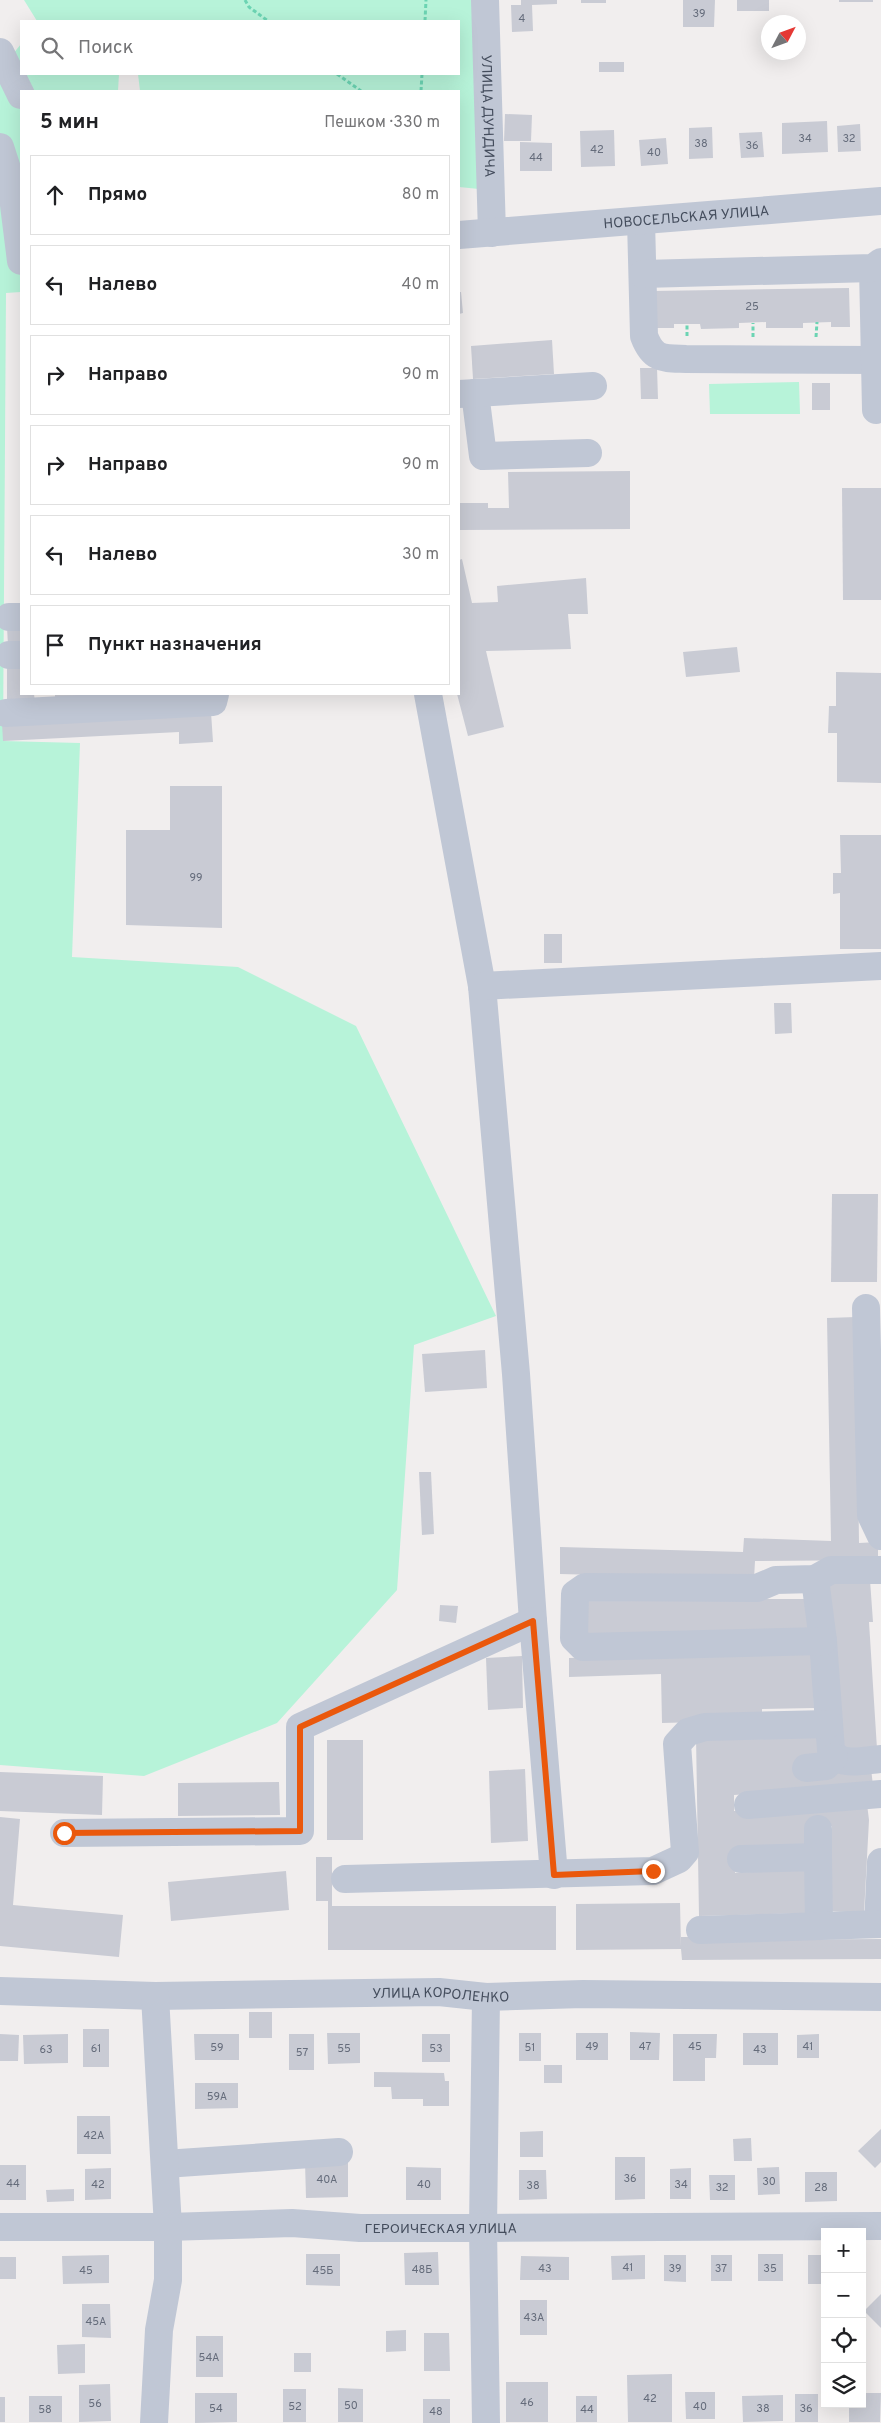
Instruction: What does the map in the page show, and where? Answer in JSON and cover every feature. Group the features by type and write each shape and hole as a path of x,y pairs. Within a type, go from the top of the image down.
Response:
{"street":[{"name":"УЛИЦА ДУНДИЧА","path":"485,0 492,233"},
{"path":"2,58 20,93"},
{"path":"0,147 11,181 20,253"},
{"name":"НОВОСЕЛЬСКАЯ УЛИЦА","path":"460,235 881,201"},
{"path":"641,221 644,336 650,351 662,358 876,360"},
{"path":"643,274 877,265 876,410"},
{"path":"588,453 483,456 467,393 592,386"},
{"path":"6,713 45,702 213,702 215,695"},
{"path":"428,695 482,986 516,1374 533,1621 554,1875"},
{"path":"482,986 881,966"},
{"path":"866,1308 871,1515 881,1536"},
{"path":"823,1641 583,1647 574,1638 575,1594 585,1587 757,1588 776,1580 816,1579 831,1570 881,1570"},
{"path":"816,1579 823,1641 831,1750 834,1757 842,1761 881,1759"},
{"path":"64,1833 300,1831 300,1727 533,1621"},
{"path":"345,1879 653,1871 679,1859 685,1852 677,1744 688,1732 705,1728 829,1724"},
{"path":"806,1768 826,1766 834,1757"},
{"path":"748,1805 881,1794"},
{"path":"818,1829 819,1925"},
{"path":"741,1859 818,1857"},
{"path":"700,1930 880,1924 881,1862"},
{"name":"УЛИЦА КОРОЛЕНКО","path":"0,1991 156,1996 439,1992 486,1997 583,1994 881,1997"},
{"path":"154,2423 159,2330 168,2280 168,2227 156,1996"},
{"path":"486,1997 483,2228 486,2423"},
{"path":"165,2164 339,2152"},
{"name":"ГЕРОИЧЕСКАЯ УЛИЦА","path":"0,2227 168,2227 292,2223 360,2228 881,2226"}],"path":[{"path":"245,0 249,7 267,20"},
{"path":"425,20 426,0"},
{"path":"339,75 360,90"},
{"path":"421,90 422,75"}],"green space":[{"path":"24,0 476,0 479,189 460,187 460,90 140,90 138,75 460,75 460,20 36,20"},
{"path":"20,45 20,75 119,75 118,90 20,90 20,292 6,293 3,741 80,743 72,957 238,967 356,1026 496,1316 414,1345 397,1590 277,1723 144,1776 0,1765 0,70"},
{"path":"799,382 800,414 710,414 709,384"}],"building":[{"path":"521,0 557,0 557,4 532,5 533,31 512,32 511,5 521,5"},
{"path":"581,0 606,0 606,3 581,3"},
{"path":"683,0 715,0 714,27 683,27"},
{"path":"737,0 769,0 769,11 737,11"},
{"path":"839,0 873,0 873,2 839,2"},
{"path":"599,62 624,62 624,72 599,72"},
{"path":"505,114 532,115 531,141 504,141"},
{"path":"827,121 828,152 782,154 782,123"},
{"path":"860,124 861,151 838,152 837,126"},
{"path":"712,127 713,158 689,159 689,128"},
{"path":"614,130 615,166 581,167 580,131"},
{"path":"762,132 764,157 741,158 739,133"},
{"path":"666,138 668,164 641,166 639,140"},
{"path":"520,142 552,143 552,171 520,171"},
{"path":"849,288 850,327 831,327 831,322 803,323 803,328 766,328 766,322 739,323 739,328 701,329 700,324 674,324 674,328 654,328 653,291"},
{"path":"460,292 461,292 463,313 460,314"},
{"path":"552,340 554,374 473,379 471,346"},
{"path":"640,368 657,368 658,399 641,399"},
{"path":"812,383 830,383 830,410 812,410"},
{"path":"630,471 630,529 460,530 460,503 488,503 488,508 509,508 508,472"},
{"path":"842,488 881,488 881,600 843,600"},
{"path":"462,559 472,603 498,602 497,586 586,578 588,614 568,614 571,649 486,651 504,727 468,736 457,695 460,695 460,560"},
{"path":"7,628 20,628 20,645 8,645"},
{"path":"737,647 740,672 686,677 683,652"},
{"path":"20,664 20,695 34,695 35,702 7,702 7,665"},
{"path":"836,672 881,673 881,783 837,782 837,733 828,733 829,706 836,706"},
{"path":"55,695 143,695 55,701"},
{"path":"211,712 213,742 179,744 179,732 3,741 2,723"},
{"path":"170,786 222,786 222,928 126,925 126,830 170,830"},
{"path":"840,835 881,835 881,949 840,949 840,893 833,894 833,873 841,873"},
{"path":"544,934 562,934 562,963 544,963"},
{"path":"774,1003 791,1003 792,1033 775,1034"},
{"path":"832,1194 878,1194 877,1282 831,1282"},
{"path":"856,1317 859,1543 878,1542 878,1560 755,1561 754,1579 560,1574 560,1547 743,1552 744,1538 831,1541 827,1318"},
{"path":"485,1350 487,1388 425,1392 422,1354"},
{"path":"419,1472 431,1472 434,1534 422,1535"},
{"path":"870,1580 873,1622 869,1622 877,1749 841,1752 827,1581"},
{"path":"580,1599 810,1599 810,1635 580,1636"},
{"path":"440,1605 458,1606 456,1623 439,1621"},
{"path":"813,1652 814,1708 762,1709 762,1716 699,1722 662,1723 661,1674 569,1677 569,1658"},
{"path":"522,1656 523,1708 488,1710 486,1658"},
{"path":"819,1731 871,1768 873,1786 734,1795 734,1811 867,1804 869,1820 864,1913 829,1911 832,1826 818,1825 805,1847 734,1847 735,1873 806,1869 806,1913 699,1916 696,1736"},
{"path":"327,1740 363,1740 363,1840 327,1840"},
{"path":"525,1769 528,1841 491,1843 489,1771"},
{"path":"0,1772 103,1776 102,1815 0,1811"},
{"path":"279,1782 280,1815 178,1816 178,1783"},
{"path":"0,1817 20,1819 13,1905 123,1915 119,1957 0,1946"},
{"path":"316,1857 332,1857 332,1906 556,1906 556,1950 328,1950 328,1901 316,1901"},
{"path":"286,1871 289,1910 171,1921 168,1882"},
{"path":"680,1903 681,1947 681,1937 700,1937 700,1940 881,1939 881,1959 682,1960 681,1949 576,1950 576,1904"},
{"path":"249,2012 272,2012 272,2038 249,2038"},
{"path":"83,2029 109,2029 109,2067 83,2067"},
{"path":"630,2032 660,2033 659,2060 630,2060"},
{"path":"327,2033 360,2033 360,2063 328,2064"},
{"path":"519,2033 541,2033 541,2061 519,2061"},
{"path":"576,2033 608,2033 608,2060 576,2060"},
{"path":"743,2033 778,2033 778,2065 743,2065"},
{"path":"0,2034 19,2035 18,2061 0,2061"},
{"path":"68,2034 68,2063 24,2064 23,2035"},
{"path":"194,2034 239,2034 239,2060 195,2060"},
{"path":"289,2034 314,2034 314,2070 289,2070"},
{"path":"422,2034 450,2034 450,2062 422,2062"},
{"path":"673,2034 717,2034 716,2058 705,2058 705,2081 673,2081"},
{"path":"819,2034 819,2058 797,2058 797,2035"},
{"path":"544,2065 562,2065 562,2083 544,2083"},
{"path":"374,2072 444,2073 445,2081 449,2081 449,2106 423,2106 423,2099 392,2099 391,2087 374,2087"},
{"path":"195,2083 238,2083 238,2108 195,2109"},
{"path":"77,2116 110,2116 111,2154 77,2154"},
{"path":"881,2129 881,2162 875,2168 858,2151"},
{"path":"543,2131 543,2157 520,2157 520,2132"},
{"path":"751,2138 752,2161 734,2161 733,2139"},
{"path":"615,2157 645,2157 645,2199 615,2200"},
{"path":"348,2161 348,2197 306,2198 305,2162"},
{"path":"0,2165 26,2165 26,2200 0,2200"},
{"path":"406,2167 441,2168 441,2200 406,2200"},
{"path":"779,2167 780,2194 758,2195 757,2168"},
{"path":"111,2168 111,2199 85,2200 85,2169"},
{"path":"691,2168 691,2199 670,2199 670,2169"},
{"path":"519,2170 546,2170 547,2199 519,2200"},
{"path":"805,2172 837,2172 837,2201 805,2202"},
{"path":"709,2175 735,2175 735,2200 710,2200"},
{"path":"74,2189 74,2201 47,2202 46,2190"},
{"path":"438,2252 439,2285 405,2285 404,2253"},
{"path":"306,2254 340,2254 340,2286 306,2285"},
{"path":"758,2254 783,2254 783,2281 758,2281"},
{"path":"109,2255 109,2283 63,2284 62,2256"},
{"path":"645,2255 645,2279 612,2280 611,2256"},
{"path":"664,2255 686,2255 686,2282 664,2281"},
{"path":"711,2255 732,2255 732,2281 711,2281"},
{"path":"808,2255 821,2255 821,2284 808,2284"},
{"path":"521,2256 569,2257 569,2280 520,2280"},
{"path":"0,2257 16,2257 16,2279 0,2279"},
{"path":"881,2294 881,2328 866,2313 866,2309"},
{"path":"520,2300 547,2300 547,2335 520,2335"},
{"path":"82,2304 110,2304 111,2338 82,2337"},
{"path":"406,2330 406,2351 386,2352 386,2331"},
{"path":"424,2333 449,2333 450,2371 424,2371"},
{"path":"196,2336 223,2336 223,2377 196,2377"},
{"path":"85,2344 85,2373 58,2374 57,2345"},
{"path":"294,2353 311,2353 311,2372 294,2372"},
{"path":"672,2374 672,2422 628,2422 627,2375"},
{"path":"506,2382 548,2382 548,2422 506,2422"},
{"path":"110,2384 111,2421 79,2422 79,2385"},
{"path":"338,2388 363,2389 363,2422 338,2422"},
{"path":"283,2389 306,2389 306,2422 283,2422"},
{"path":"685,2392 715,2392 715,2419 686,2419"},
{"path":"195,2393 237,2393 237,2422 195,2423"},
{"path":"866,2393 881,2393 880,2422 849,2422 849,2408 866,2408"},
{"path":"795,2394 818,2394 818,2422 795,2422"},
{"path":"783,2395 783,2421 743,2422 742,2396"},
{"path":"29,2396 62,2396 62,2422 29,2422"},
{"path":"576,2396 597,2396 597,2422 576,2422"},
{"path":"0,2397 5,2397 5,2422 0,2422"},
{"path":"423,2399 450,2399 450,2423 423,2423"}],"route":[{"path":"64,1833 300,1831 300,1727 533,1621 554,1875 653,1871"}]}
